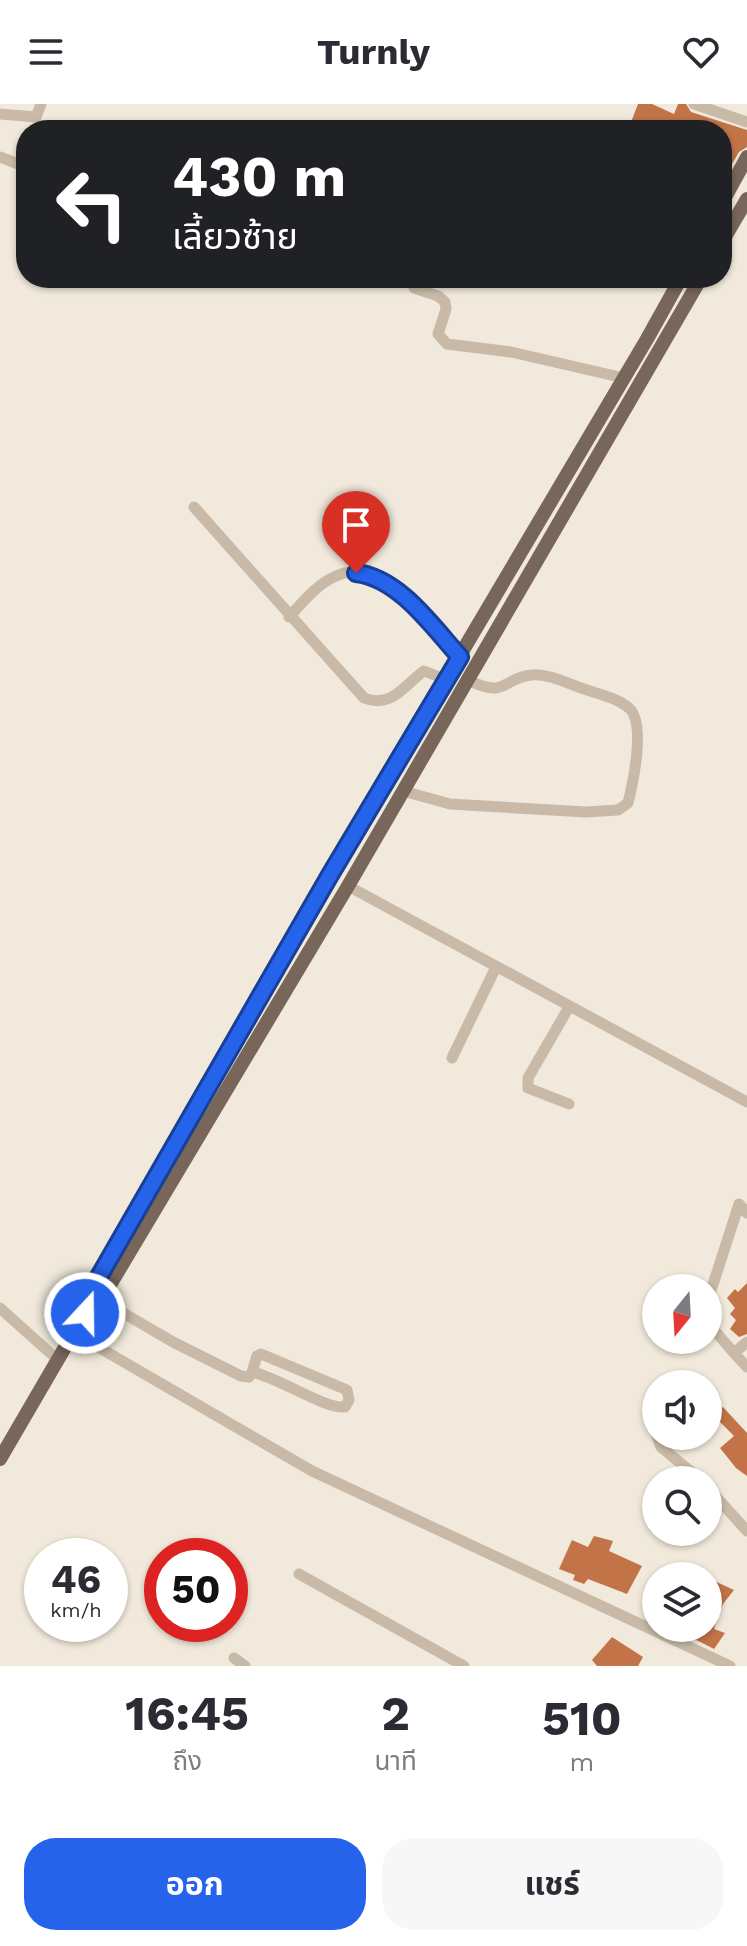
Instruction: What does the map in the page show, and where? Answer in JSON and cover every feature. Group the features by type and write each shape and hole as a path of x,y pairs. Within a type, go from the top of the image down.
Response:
{"main road":[{"path":"732,185 747,157"},
{"path":"732,225 747,199"},
{"path":"0,1459 74,1333 85,1313 89,1294 188,1119 675,288"},
{"path":"85,1313 101,1300 348,886 695,288"}],"street":[{"path":"0,114 36,117 41,104"},
{"path":"694,104 747,122"},
{"path":"414,288 438,296 445,302 438,334 442,342 511,352 624,378"},
{"path":"194,507 364,698 378,702 398,695 424,671 447,680"},
{"path":"289,617 324,582 340,573 370,575 388,584 460,657"},
{"path":"403,791 450,804 530,809 618,810 628,803 638,735 632,710 618,701 547,677 531,675 492,689 468,680"},
{"path":"348,886 747,1102"},
{"path":"452,1058 496,967"},
{"path":"569,1007 528,1078 528,1088 569,1104"},
{"path":"716,1274 739,1204 747,1213"},
{"path":"101,1300 227,1370 246,1377 261,1354 347,1390 349,1400 345,1407 333,1406 274,1378 252,1372"},
{"path":"0,1308 58,1360"},
{"path":"74,1333 312,1471 730,1666"},
{"path":"722,1339 747,1367"},
{"path":"734,1353 747,1342"},
{"path":"665,1450 684,1466"},
{"path":"722,1503 747,1531"},
{"path":"299,1574 464,1666"},
{"path":"234,1658 245,1666"}],"building":[{"path":"638,104 652,104 674,114 678,104 686,104 691,112 716,120 632,120"},
{"path":"732,125 747,130 747,147 739,152 732,164"},
{"path":"747,1283 747,1334 739,1337 730,1329 736,1320 730,1314 735,1308 727,1298"},
{"path":"722,1408 747,1433 747,1476 722,1450 734,1436 722,1424"},
{"path":"594,1536 613,1541 609,1551 642,1566 627,1594 588,1579 584,1584 573,1580 575,1575 559,1569 572,1540 588,1547"},
{"path":"722,1584 734,1590 722,1607"},
{"path":"612,1637 643,1657 638,1666 597,1666 592,1660"},
{"path":"700,1642 719,1642 714,1649"}],"route":[{"path":"85,1313 89,1294 181,1133 460,657 388,584 370,575 356,573"}]}
